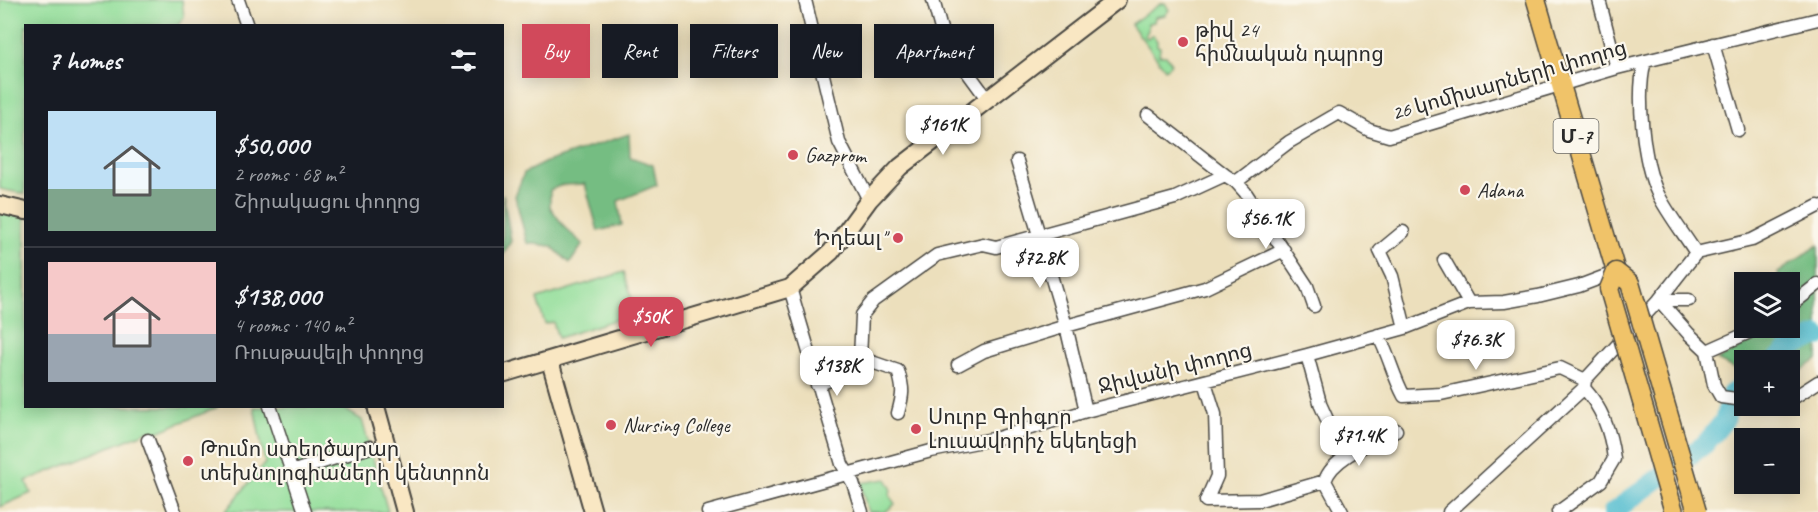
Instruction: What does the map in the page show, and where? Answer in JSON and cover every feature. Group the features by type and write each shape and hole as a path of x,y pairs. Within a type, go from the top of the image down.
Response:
{"main road":[{"path":"504,373 790,288 831,252 868,200 900,167 1118,0"},
{"name":"Մ-7","path":"1536,0 1616,272 1630,283 1697,512"},
{"path":"0,205 24,211"},
{"name":"Մ-7","path":"1616,272 1609,289 1674,512"},
{"path":"550,361 593,512"},
{"path":"379,408 405,512"}],"street":[{"path":"238,0 246,24"},
{"path":"805,0 839,142 868,200"},
{"path":"933,0 944,40 988,100"},
{"path":"1599,0 1617,68"},
{"name":"26 կոմիսարների փողոց","path":"1236,182 1289,142 1339,113 1369,130 1389,136 1617,68 1818,19"},
{"path":"1713,44 1738,130"},
{"path":"1645,61 1641,75 1643,130 1647,159 1658,194 1696,253"},
{"path":"1148,115 1236,182 1245,192 1307,286 1314,306"},
{"path":"1017,161 1041,235 1086,411"},
{"path":"818,385 848,373 860,358 862,315 873,301 937,255 983,244 996,247 1175,198 1225,174"},
{"path":"1449,512 1585,384 1659,300 1696,253 1752,240 1818,206"},
{"path":"1402,232 1380,251 1392,276 1405,328"},
{"path":"958,365 984,351 1205,288 1284,250"},
{"path":"1444,260 1469,303"},
{"name":"Ջիվանի փողոց","path":"708,512 931,451 998,438 1086,411 1307,355 1405,328 1469,303 1504,302 1538,296 1579,286 1616,272"},
{"path":"1800,298 1818,284"},
{"path":"790,288 842,464 849,474 862,512"},
{"path":"1659,300 1689,300"},
{"path":"1659,300 1707,351 1714,385 1721,397 1734,399"},
{"path":"1378,335 1394,378 1404,396 1441,393 1560,368 1585,384 1608,426 1614,459 1601,481 1558,512"},
{"path":"1707,351 1736,338"},
{"path":"1307,355 1321,406 1344,457"},
{"path":"860,358 898,371 903,386 903,397 898,413"},
{"path":"1205,382 1215,414 1217,476 1206,501 1260,500 1325,481"},
{"path":"1800,394 1818,382"},
{"path":"271,408 305,512"},
{"path":"1341,512 1325,481 1327,475 1344,457 1396,430"},
{"path":"148,440 175,512"},
{"path":"291,472 370,447"}],"green space":[{"path":"0,0 182,0 184,17 179,24 24,24 24,194 0,189"},
{"path":"1165,3 1169,10 1165,15 1155,17 1154,22 1148,23 1145,36 1147,38 1153,35 1157,46 1160,47 1159,55 1166,55 1171,62 1165,69 1131,24"},
{"path":"629,134 630,157 653,165 657,185 618,201 622,225 598,231 585,184 562,185 550,190 550,207 565,228 583,244 570,263 551,246 527,243 515,196 524,173 546,162"},
{"path":"504,200 511,241 504,253"},
{"path":"0,211 24,216 24,408 216,408 153,434 151,430 26,481 31,493 0,507"},
{"path":"1818,245 1818,359 1800,371 1800,350 1735,350 1757,338 1800,338 1800,272 1779,272"},
{"path":"624,272 636,313 558,338 553,322 545,324 537,299"},
{"path":"1734,351 1734,369 1717,360"},
{"path":"254,408 343,408 362,420 388,512 225,512 265,463"},
{"path":"886,479 891,488 890,496 895,504 885,512 868,512 860,483"}],"waterway":[{"path":"1787,350 1791,346 1818,336"},
{"path":"1613,512 1705,444 1724,421 1731,394 1734,392"}],"place":[{"name":"թիվ 24 հիմնական դպրոց","path":"1183,42"},
{"name":"Gazprom","path":"793,155"},
{"name":"Adana","path":"1465,190"},
{"name":"\"Իդեալ\"","path":"898,238"},
{"name":"Nursing College","path":"611,425"},
{"name":"Սուրբ Գրիգոր Լուսավորիչ եկեղեցի","path":"916,429"},
{"name":"Թումո ստեղծարար տեխնոլոգիաների կենտրոն","path":"188,461"}]}
